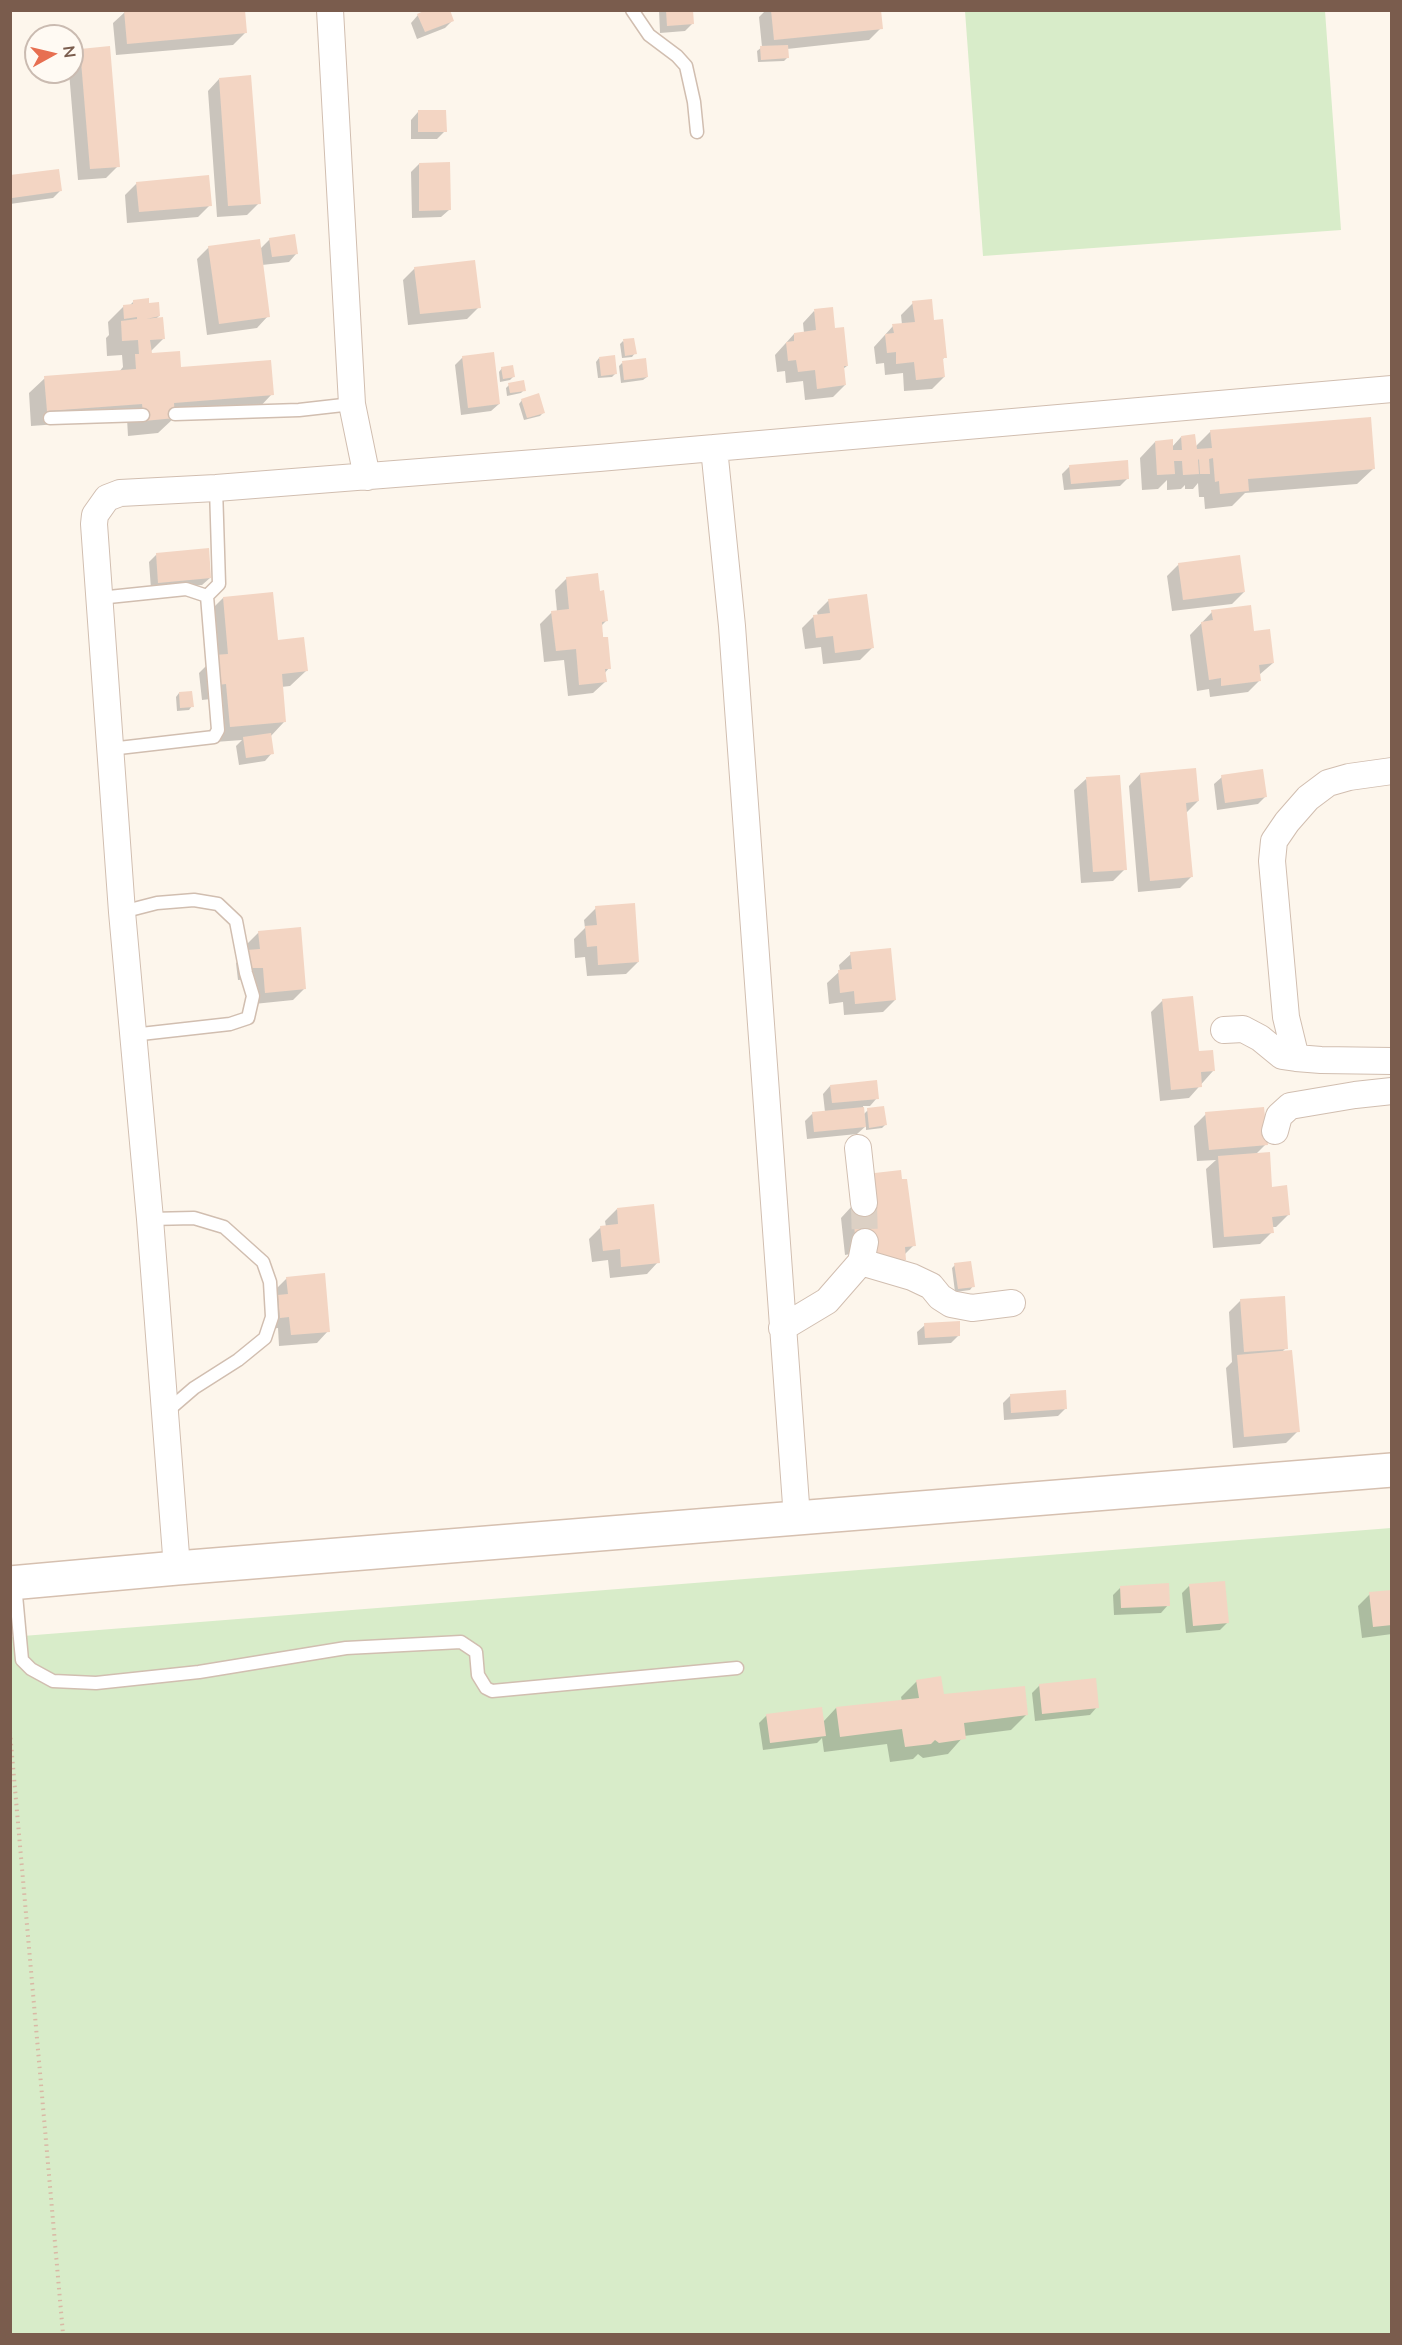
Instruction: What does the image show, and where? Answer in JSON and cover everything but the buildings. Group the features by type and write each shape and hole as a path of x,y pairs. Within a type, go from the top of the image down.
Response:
{"street":[{"path":"330,10 352,404 367,477"},
{"path":"177,1568 150,1219 122,912 94,524 95,515 107,498 120,493 216,489 367,477 1392,389"},
{"path":"714,448 732,626 797,1518"},
{"path":"1296,1058 1286,1017 1272,861 1274,841 1308,798 1328,783 1349,777 1392,771"},
{"path":"1224,1030 1243,1029 1260,1038 1282,1056 1321,1060 1392,1060"},
{"path":"1275,1131 1279,1116 1290,1106 1392,1091"},
{"path":"858,1148 864,1203"},
{"path":"782,1329 827,1301 863,1252 931,1286 940,1297 951,1304 972,1308 1012,1303"},
{"path":"13,1583 1392,1470"}],"lane":[{"path":"632,10 649,34 686,66 694,102 697,132"},
{"path":"175,414 299,410 352,404"},
{"path":"50,418 143,415"},
{"path":"110,749 214,737 218,730 207,596 219,584 216,489"},
{"path":"99,598 186,589 207,596"},
{"path":"122,912 157,903 194,900 218,904 236,921 253,996 248,1018 230,1024 132,1035"},
{"path":"150,1219 194,1218 224,1227 263,1262 270,1282 272,1317 265,1338 238,1360 194,1388 165,1413"},
{"path":"13,1583 22,1660 31,1669 53,1680 96,1683 199,1672 346,1648 461,1642 476,1652 478,1674 486,1689 492,1691 737,1668"}],"path":[{"path":"10,1732 63,2334"}],"green space":[{"path":"965,11 1325,11 1341,230 983,256"},
{"path":"1391,1528 1391,2334 11,2334 10,1637"}],"tunnel":[{"path":"864,1203 865,1242"}]}
